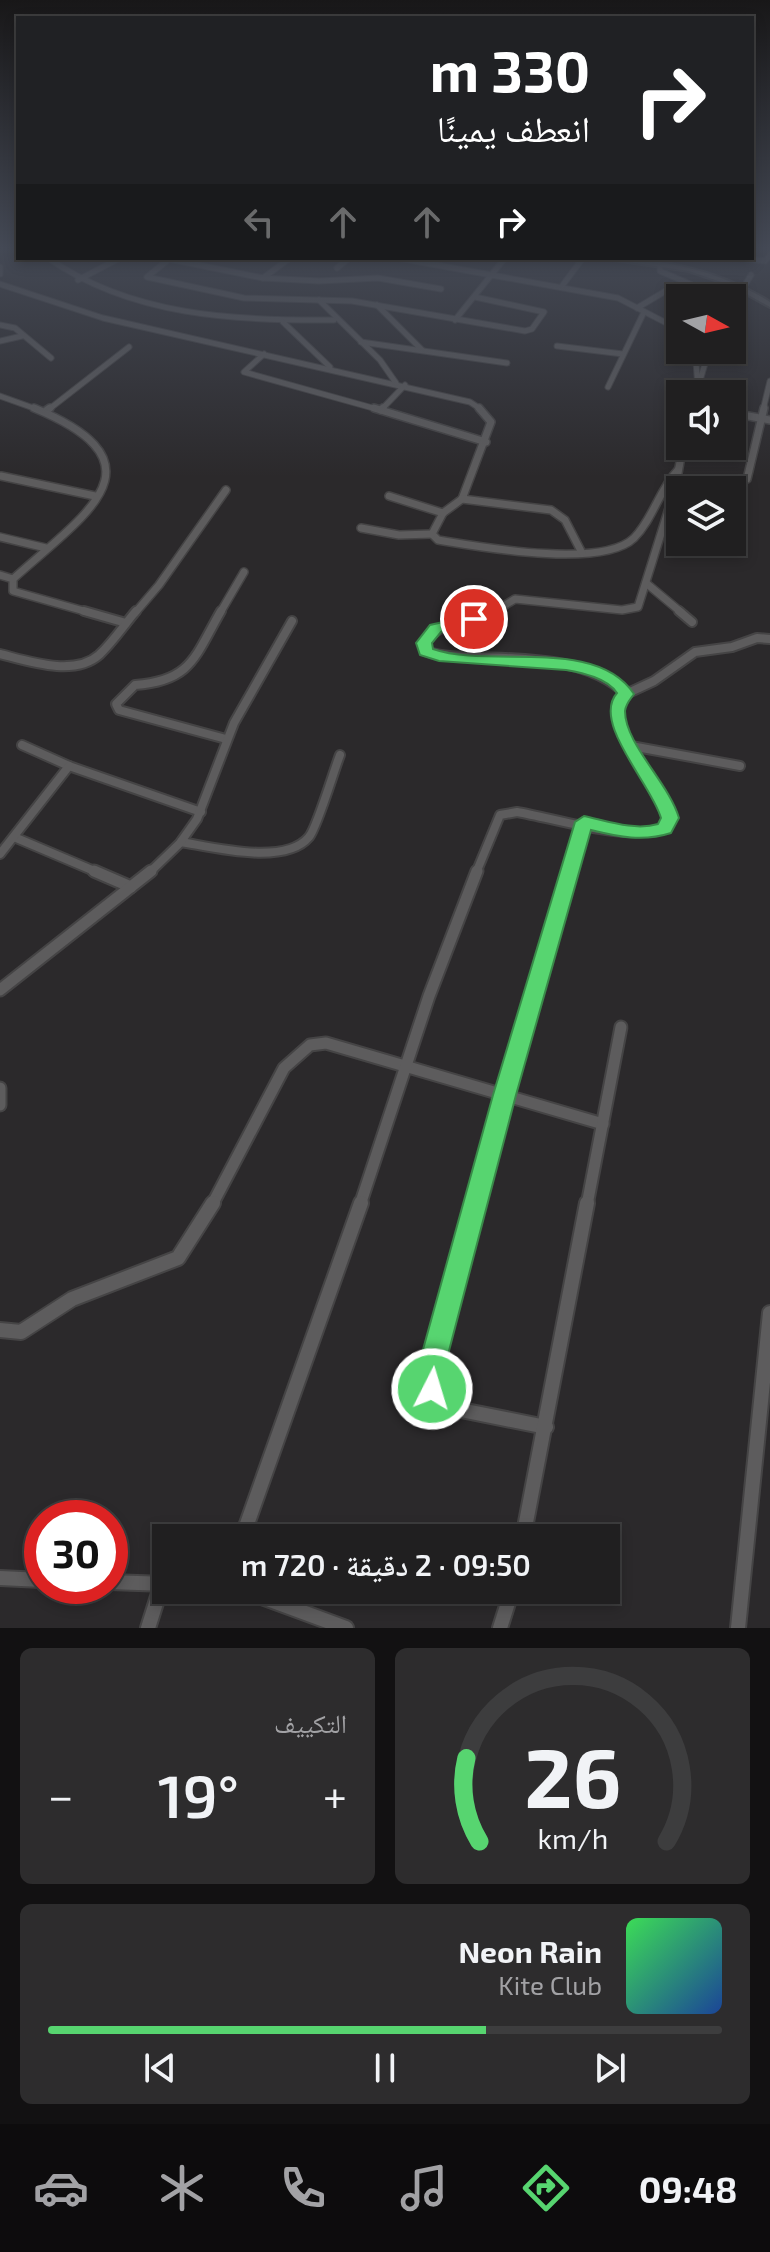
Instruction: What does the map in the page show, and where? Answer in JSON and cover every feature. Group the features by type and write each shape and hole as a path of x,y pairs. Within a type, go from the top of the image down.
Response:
{"street":[{"path":"0,325 15,328 51,358"},
{"path":"138,325 405,385 477,406 491,422 486,442 462,499 443,513 432,534"},
{"path":"286,325 333,369"},
{"path":"340,325 383,364 396,383"},
{"path":"397,325 422,350"},
{"path":"488,325 529,331 534,325"},
{"path":"608,387 638,325"},
{"path":"0,341 22,336"},
{"path":"361,342 507,363"},
{"path":"557,346 623,354"},
{"path":"47,410 129,347"},
{"path":"264,354 244,372 486,442"},
{"path":"747,479 767,419 770,381"},
{"path":"381,410 405,385"},
{"path":"0,396 47,410 84,433 101,454 107,474 95,496 13,579 13,591 126,623"},
{"path":"746,415 767,419"},
{"path":"626,694 618,683 588,669 439,656 425,651 424,643 436,628 488,616 515,599 634,609 641,603 680,460"},
{"path":"361,528 399,535 432,534 438,540 510,549 582,553 615,549 632,541 670,477 678,470"},
{"path":"1,476 95,496"},
{"path":"0,654 75,666 104,651 159,585 226,490"},
{"path":"389,496 443,513"},
{"path":"462,499 551,510 565,520 582,553"},
{"path":"0,537 46,548"},
{"path":"226,739 119,710 116,704 135,685 163,683 187,669 244,572"},
{"path":"0,575 13,579"},
{"path":"646,583 692,622"},
{"path":"0,990 131,887 181,842 201,812 212,788 226,739 292,621"},
{"path":"247,1524 334,1286 429,996 496,820 500,815 517,812 627,832 651,833 668,825 670,818 665,801 623,734 617,713 619,702 626,694 654,681 695,652 732,647 757,638 770,639"},
{"path":"22,745 69,766 201,812"},
{"path":"631,746 740,766"},
{"path":"181,842 254,852 283,851 299,845 309,837 340,755"},
{"path":"0,854 69,766"},
{"path":"546,1427 451,1408 440,1401 432,1389 429,1375 504,1095 584,822"},
{"path":"14,837 131,887"},
{"path":"526,1524 621,1027"},
{"path":"0,1330 21,1332 72,1299 178,1258 203,1223 284,1068 310,1045 326,1043 603,1124"},
{"path":"0,1088 0,1105"},
{"path":"738,1628 770,1313"},
{"path":"0,1578 24,1579"},
{"path":"128,1583 152,1584"},
{"path":"148,1628 157,1604"},
{"path":"281,1604 346,1628"},
{"path":"500,1628 508,1604"}],"route":[{"path":"432,1389 429,1375 504,1095 584,822 627,832 651,833 665,828 670,818 665,801 623,734 617,713 619,702 626,694 618,683 588,669 566,665 439,656 425,651 424,643 436,628 474,619"}]}
